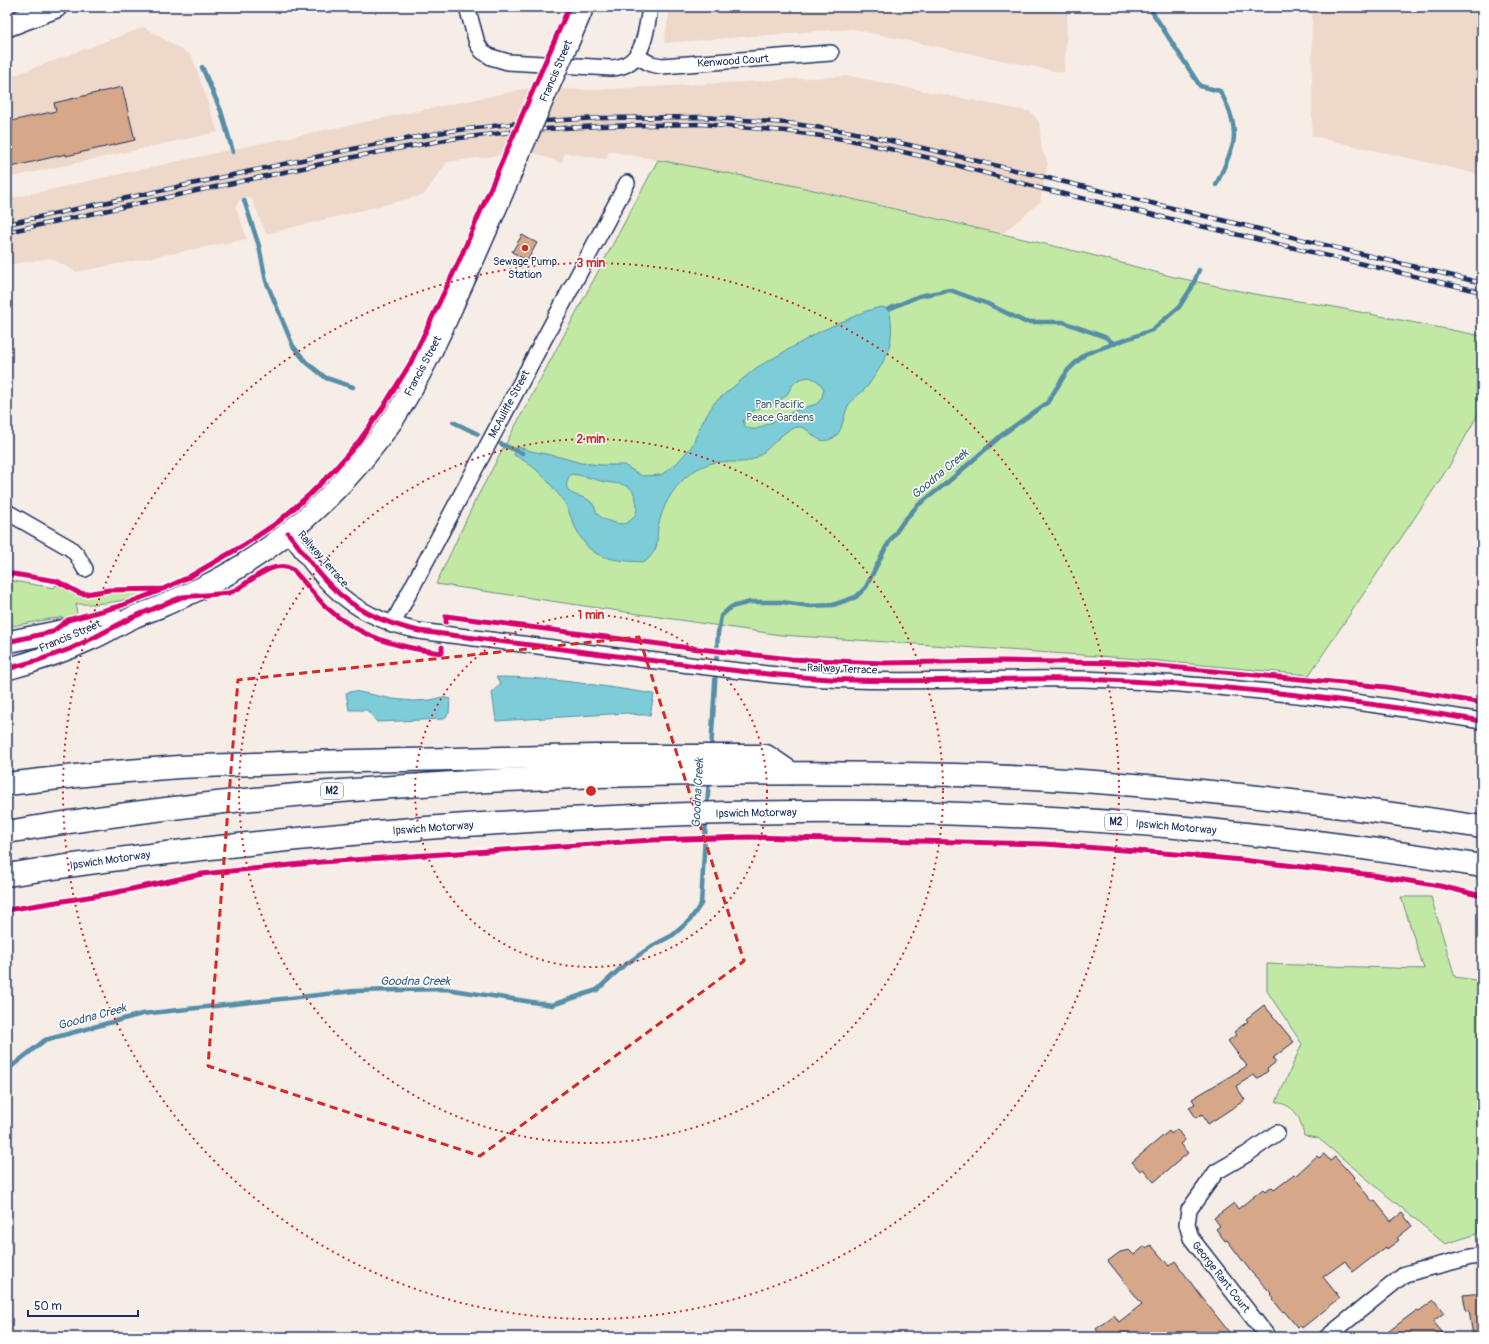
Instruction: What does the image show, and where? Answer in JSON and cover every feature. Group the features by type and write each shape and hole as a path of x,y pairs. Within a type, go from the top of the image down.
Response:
{"highway":[{"path":"7,784 102,773 199,766 308,762 661,765"},
{"name":"M2","path":"7,832 162,809 263,797 368,788 473,782 661,765 748,764 791,773 958,775 1112,784 1321,804 1482,827"},
{"name":"Ipswich Motorway","path":"7,874 99,860 207,847 314,837 498,823 748,813 933,813 1118,822 1331,844 1482,866"}],"main road":[{"path":"7,26 56,7"},
{"name":"Francis Street","path":"7,669 39,660 95,637 133,617 205,586 254,558 288,533 328,497 355,469 383,434 403,404 438,339 583,7"},
{"name":"Francis Street","path":"7,642 84,625 133,617"}],"street":[{"path":"467,7 477,43 486,54 496,59 508,62 611,68 627,64 636,56 644,39 650,7"},
{"name":"Kenwood Court","path":"636,56 651,64 662,66 831,53"},
{"name":"McAuliffe Street","path":"392,625 431,549 627,183"},
{"path":"7,512 70,548 77,555 85,569"},
{"name":"Railway Terrace","path":"288,533 326,581 338,593 363,611 392,625 419,631 790,677 872,681 1019,678 1143,682 1246,689 1321,697 1392,706 1482,721"},
{"name":"George Rant Court","path":"1268,1337 1191,1238 1187,1224 1189,1210 1216,1172 1247,1154 1277,1133"},
{"path":"1327,1337 1405,1274 1471,1257 1482,1256"}],"highlighted area":[{"path":"639,637 744,961 480,1156 208,1066 238,680"}],"shaded area":[{"path":"670,7 1068,7 1064,73 852,29 664,43"},
{"path":"1312,7 1482,7 1482,175 1312,136"},
{"path":"144,27 192,56 218,132 7,178 7,78"},
{"path":"850,76 1031,112 1039,122 1042,150 1048,163 1040,202 1003,233 796,186 609,151 606,159 565,153 561,163 532,152 447,162 424,195 266,234 252,199 246,197 240,199 236,207 247,239 76,272 51,258 7,265 7,199 229,150 529,88 593,90"}],"green space":[{"name":"Pan Pacific Peace Gardens","path":"658,160 796,186 1088,254 1170,276 1254,294 1329,306 1482,336 1482,407 1450,465 1309,675 1127,658 781,635 436,584 475,501"},
{"path":"7,580 54,588 56,585 80,597 105,593 152,592 134,598 114,602 76,604 77,616 50,619 7,627"},
{"path":"1401,897 1431,897 1455,977 1482,981 1482,1202 1477,1234 1445,1244 1318,1138 1304,1136 1301,1123 1296,1113 1288,1106 1276,1102 1302,1044 1267,991 1267,964 1424,969"}],"water":[{"path":"881,307 889,309 891,318 890,343 885,358 876,374 848,406 841,428 836,436 827,440 822,440 818,439 807,430 798,427 786,432 763,453 751,460 743,462 714,463 705,465 693,472 681,482 668,500 660,520 656,548 645,562 612,559 600,555 589,548 580,537 566,505 555,490 537,470 514,455 518,447 581,463 624,465 642,476 661,475 677,463 692,446 701,425 714,403 756,368 819,332 866,311","holes":["810,377 818,381 824,389 822,397 817,404 799,409 757,429 750,429 745,426 743,421 749,414 759,408 780,400 787,394 794,383 803,378","571,474 625,485 630,488 636,498 637,510 635,515 629,522 623,524 602,518 590,501 573,494 568,490 567,482"]},
{"path":"496,677 556,680 654,694 650,715 627,713 496,721 492,692 501,684"},
{"path":"354,691 393,699 413,701 431,700 442,697 450,699 449,713 444,719 377,722 367,710 349,710 346,693"}],"building":[{"path":"122,87 135,140 7,168 7,122 56,111 54,103"},
{"name":"Sewage Pump Station","path":"522,235 537,243 527,261 512,252"},
{"path":"1264,1005 1294,1042 1273,1058 1276,1062 1267,1069 1268,1071 1257,1079 1254,1075 1236,1086 1245,1100 1208,1124 1202,1114 1196,1118 1189,1107 1195,1104 1192,1099 1247,1066 1228,1041 1236,1035 1234,1032 1248,1021 1246,1019"},
{"path":"1177,1129 1185,1140 1180,1144 1188,1153 1154,1182 1143,1169 1140,1171 1132,1162 1169,1131 1171,1134"},
{"path":"1324,1154 1330,1161 1335,1157 1346,1168 1373,1202 1375,1201 1391,1221 1402,1213 1412,1226 1397,1238 1399,1240 1387,1249 1386,1247 1353,1272 1345,1261 1323,1277 1340,1298 1302,1328 1300,1325 1297,1327 1284,1311 1283,1312 1273,1300 1272,1294 1252,1273 1227,1240 1225,1241 1216,1229 1220,1226 1214,1218 1234,1203 1238,1209 1263,1189 1265,1191 1271,1187 1274,1190 1294,1175 1295,1176 1317,1156 1319,1158"},
{"path":"1151,1245 1169,1266 1175,1261 1233,1337 1102,1337 1096,1329 1114,1315 1119,1322 1142,1304 1108,1261 1120,1252 1129,1250 1134,1255 1145,1246 1146,1248"},
{"path":"1482,1293 1482,1337 1473,1337 1469,1310 1466,1311 1463,1295"},
{"path":"1434,1300 1444,1313 1433,1321 1446,1337 1381,1337 1417,1310 1419,1311"}],"waterway":[{"name":"Goodna Creek","path":"1149,7 1200,86 1220,91 1229,110 1234,130 1233,144 1216,185"},
{"path":"202,67 221,111 233,152"},
{"path":"244,200 259,246 266,281 293,346 306,362 326,378 353,387"},
{"name":"Goodna Creek","path":"711,750 718,633 721,616 731,607 751,602 782,602 810,606 833,605 856,597 866,587 886,547 903,522 917,506 948,482 1003,434 1047,403 1068,370 1085,354 1152,330 1179,307 1192,287 1199,270"},
{"path":"889,309 919,296 950,290 988,304 1025,322 1063,322 1105,337 1115,344"},
{"path":"453,422 478,434"},
{"path":"501,444 522,453"},
{"name":"Goodna Creek","path":"707,808 709,779"},
{"name":"Goodna Creek","path":"7,1070 45,1040 142,1014 354,991 446,989 552,1005 597,990 622,967 652,946 673,935 690,920 701,904 706,819"}],"railway":[{"path":"7,224 362,147 450,131 527,122 600,118 702,117 787,123 851,132 936,151 1482,283"},
{"path":"7,232 363,155 451,139 527,130 600,126 702,124 786,131 850,140 934,159 1043,189 1482,292"}],"cycle path":[{"path":"7,573 57,581 79,593 86,594 109,590 163,589 189,577 244,545 278,522 308,496 335,469 357,444 382,409 410,364 459,261 569,7"},
{"path":"288,533 327,582 352,604 384,621 419,631 784,676 893,681 1082,679 1182,684 1332,699 1482,721"},
{"path":"7,669 70,649 133,617 182,597 229,593 271,568 279,567 286,567 293,570 326,607 339,618 366,634 394,644 425,651 442,653 442,647"},
{"path":"7,642 52,632 68,620 120,606 159,591"},
{"path":"446,622 446,616 690,648 791,659 884,663 1002,661 1127,663 1386,687 1482,703"},
{"path":"7,910 113,893 202,874 321,862 653,840 749,837 1045,844 1176,854 1373,875 1440,886 1482,896"}],"place":[{"name":"Sewage Pump Station","path":"525,248"}]}
